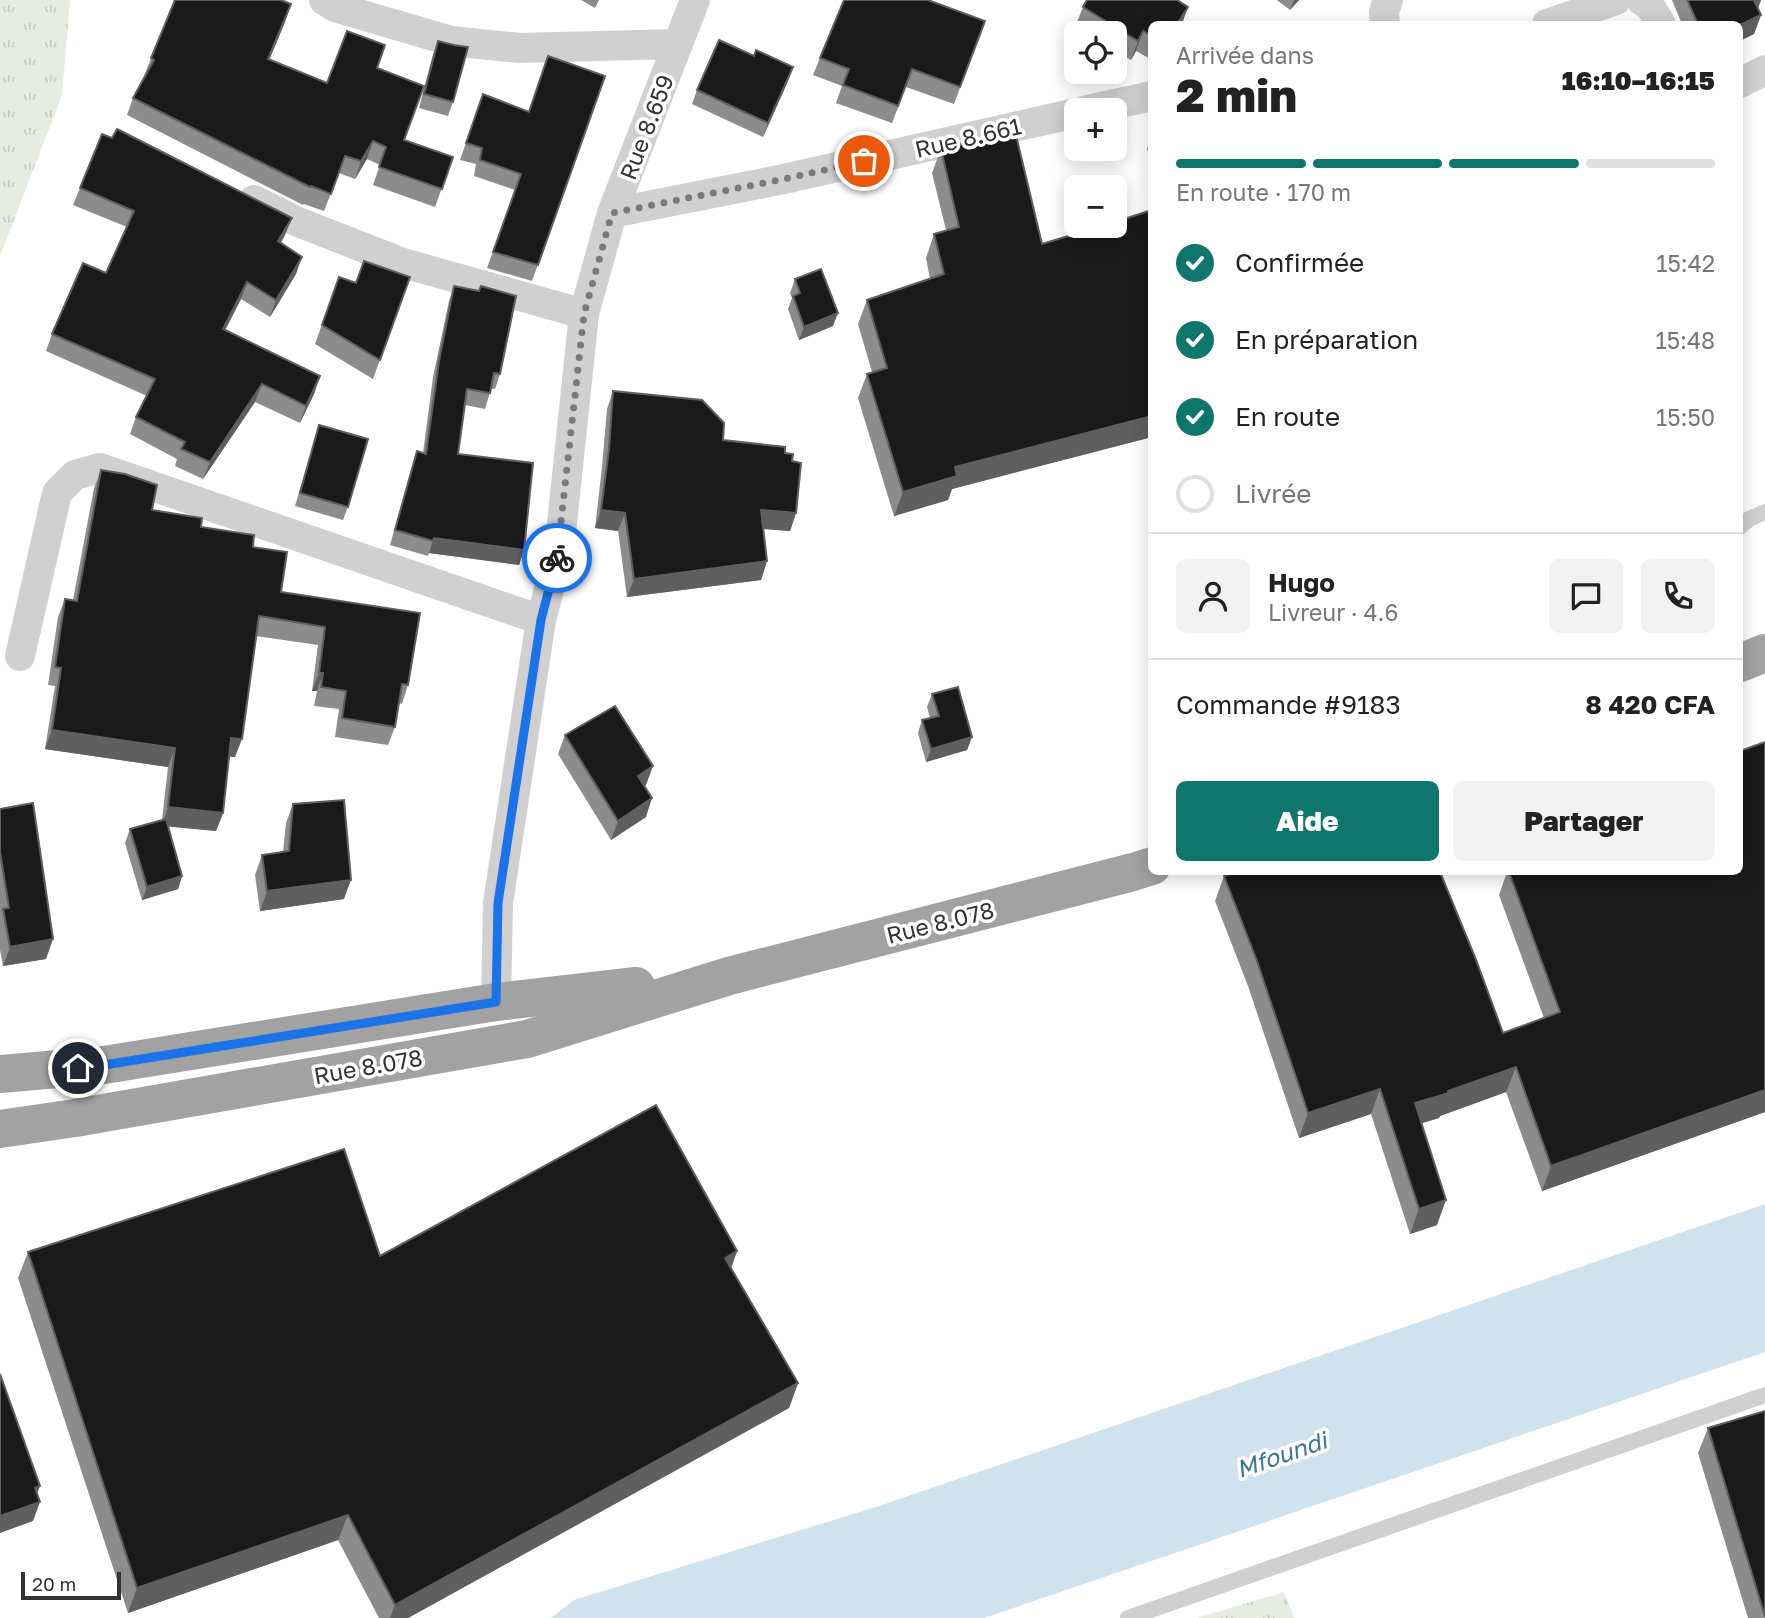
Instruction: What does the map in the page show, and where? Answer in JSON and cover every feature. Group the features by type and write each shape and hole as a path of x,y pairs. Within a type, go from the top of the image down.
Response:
{"highway":[{"path":"1743,662 1765,653"},
{"name":"Rue 8.078","path":"0,1129 527,1039 729,976 1148,867"},
{"name":"Rue 8.078","path":"0,1073 104,1065 496,1002 729,976"}],"street":[{"path":"324,0 335,7 452,41 519,47 678,44"},
{"name":"Rue 8.659","path":"496,1002 498,903 541,620 559,552 584,314 612,213 695,0"},
{"path":"1385,21 1384,12 1388,0"},
{"path":"1556,21 1616,0"},
{"path":"1641,0 1650,6 1659,21"},
{"path":"1743,81 1765,70"},
{"path":"1127,101 1148,97"},
{"name":"Rue 8.661","path":"612,213 784,179 1064,116"},
{"path":"227,186 298,222 403,264 584,314"},
{"path":"20,656 57,493 75,475 100,468 541,620"}],"lane":[{"path":"1743,524 1765,512"},
{"path":"1128,1618 1765,1395"}],"green space":[{"path":"0,0 70,0 62,95 0,256"},
{"path":"1284,1592 1294,1618 1197,1618"}],"water":[{"name":"Mfoundi","path":"1765,1204 1765,1352 984,1618 551,1618 574,1600 879,1506"}],"building":[{"path":"175,0 281,0 291,4 268,59 327,83 347,31 385,45 377,68 424,86 404,140 453,157 442,189 379,167 386,147 373,141 361,161 345,156 331,194 310,187 133,98 154,60 151,58"},
{"path":"844,0 928,0 985,21 960,87 912,69 898,106 843,85 849,69 820,58"},
{"path":"1087,0 1177,0 1188,7 1179,21 1148,21 1148,34 1143,31 1138,41 1127,34 1127,21 1106,21 1083,7"},
{"path":"1687,0 1754,0 1761,15 1743,24 1743,21 1697,21"},
{"path":"719,40 754,56 756,50 793,67 768,123 697,90"},
{"path":"438,41 468,47 453,102 424,94"},
{"path":"548,56 605,76 538,265 493,252 521,174 480,160 482,148 466,143 483,94 529,112"},
{"path":"117,129 292,218 278,241 302,257 276,300 247,282 223,329 320,376 306,406 262,384 210,462 181,449 185,442 136,417 155,379 52,334 83,263 106,273 134,211 80,188 102,134 112,138"},
{"path":"1015,131 1042,244 1064,237 1127,238 1127,218 1148,211 1148,417 955,467 957,476 903,492 867,374 887,368 867,300 944,274 934,234 959,227 941,149"},
{"path":"364,261 410,277 380,360 322,325 339,277 356,283"},
{"path":"821,269 838,313 804,327 793,296 800,293 795,279"},
{"path":"454,286 479,291 481,286 516,296 500,374 494,373 490,393 467,389 458,454 533,463 524,550 434,538 433,541 395,530 417,451 426,454 439,361"},
{"path":"613,391 702,400 724,423 723,440 785,447 785,453 793,454 792,461 801,463 796,513 761,510 767,561 634,579 625,513 601,510"},
{"path":"319,425 368,439 348,507 300,493"},
{"path":"101,470 125,474 157,485 152,510 202,518 201,527 254,535 253,547 287,552 281,592 420,613 408,685 402,684 395,727 342,718 346,691 321,687 323,673 319,673 325,627 259,616 242,739 231,738 223,813 168,807 175,748 52,730 61,668 55,667 65,599 77,601"},
{"path":"958,687 972,737 931,749 922,720 939,716 932,694"},
{"path":"615,706 653,766 638,776 652,798 618,821 565,735"},
{"path":"1765,742 1765,1090 1551,1166 1516,1067 1415,1103 1446,1200 1419,1209 1380,1089 1308,1113 1257,961 1224,876 1441,875 1503,1033 1560,1012 1510,875 1743,875 1743,750"},
{"path":"344,800 351,880 267,891 262,855 289,851 293,804"},
{"path":"33,803 53,939 10,947 3,909 9,908 0,852 0,809"},
{"path":"166,819 182,876 147,887 130,829"},
{"path":"656,1105 737,1251 725,1258 798,1383 395,1605 348,1515 137,1588 28,1252 344,1149 380,1256"},
{"path":"0,1374 40,1486 35,1488 40,1502 0,1516"},
{"path":"1765,1411 1765,1617 1708,1428"}],"way so far":[{"path":"557,558 584,314 612,213 864,161"}],"route":[{"path":"78,1068 496,1002 498,903 541,620 557,558"}]}
